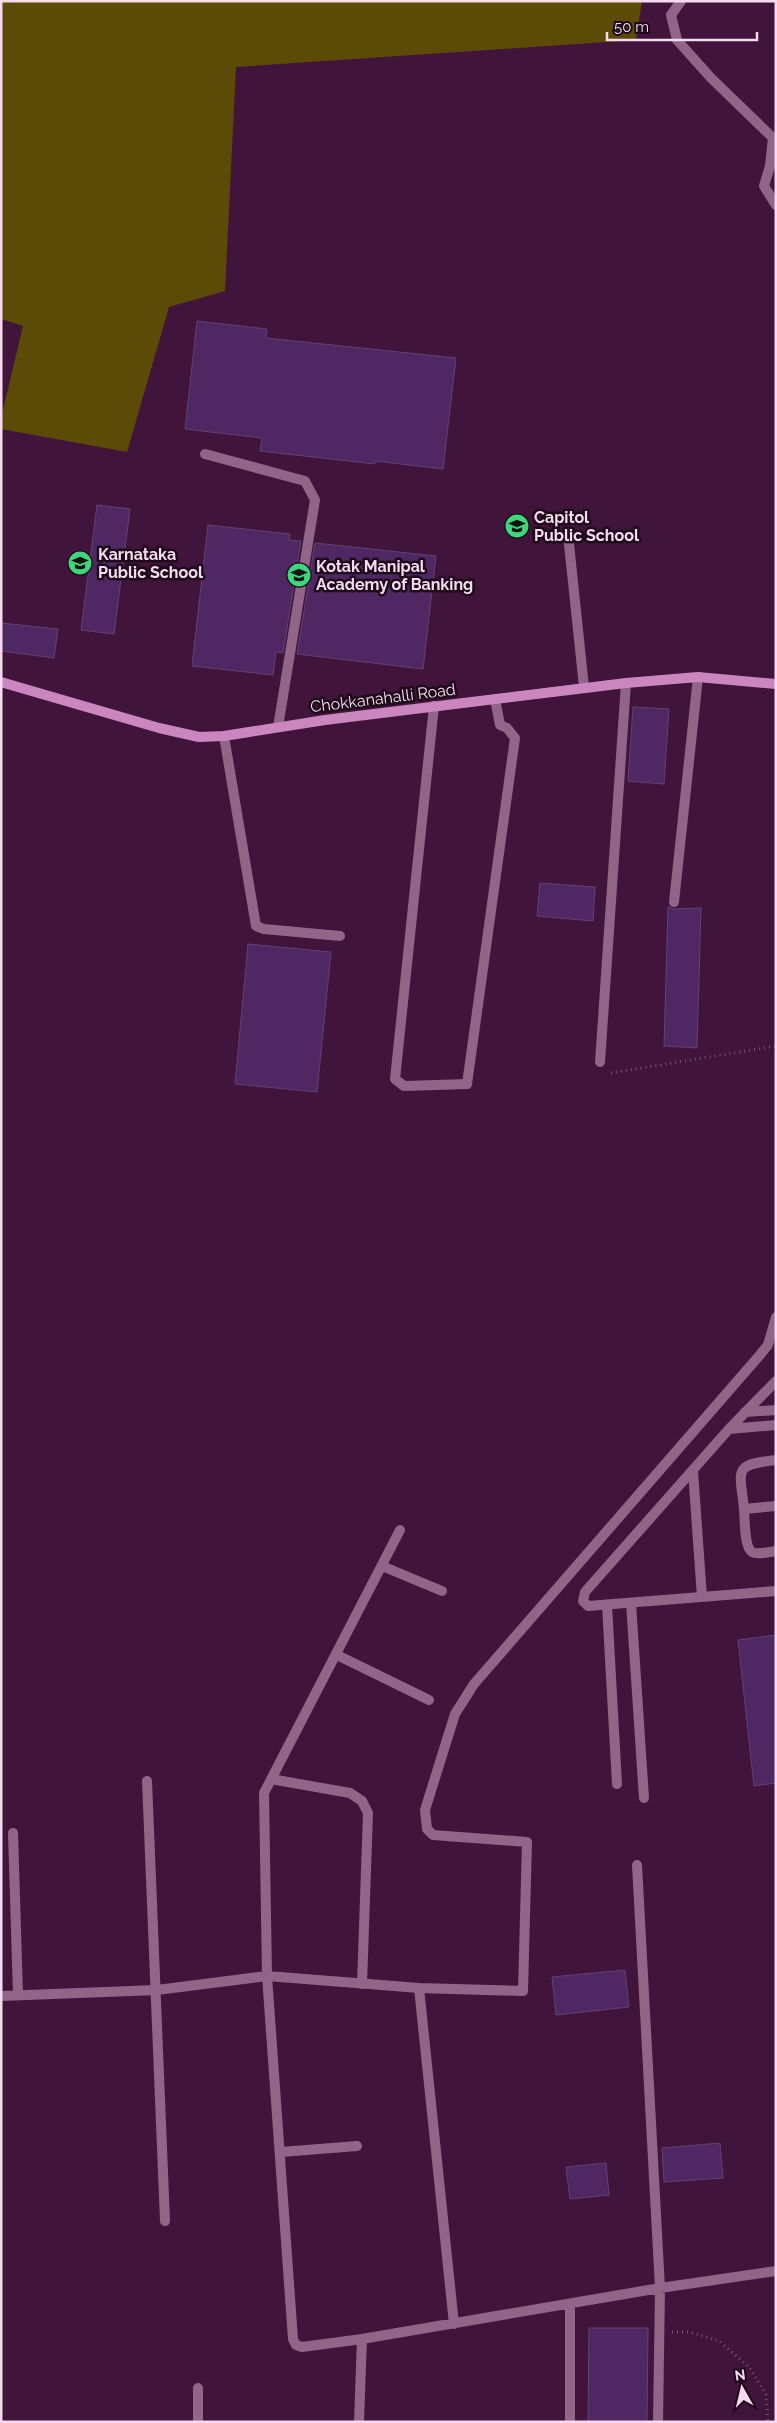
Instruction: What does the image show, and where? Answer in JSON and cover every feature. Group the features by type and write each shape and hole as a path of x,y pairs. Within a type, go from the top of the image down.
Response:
{"street":[{"path":"681,1 671,15 677,40 711,78 773,138 770,166 764,186 776,205"},
{"path":"205,454 305,481 315,500 278,727"},
{"path":"569,544 584,688"},
{"path":"674,902 698,677"},
{"name":"Chokkanahalli Road","path":"1,682 159,728 199,737 224,736 434,706 626,683 698,677 776,684"},
{"path":"600,1062 626,683"},
{"path":"434,706 395,1079 404,1086 467,1084 515,738 507,728 500,725 495,699"},
{"path":"224,736 252,915 256,926 264,929 340,936"},
{"path":"1,1996 156,1990 267,1976 419,1988 523,1991 527,1842 433,1835 427,1829 424,1819 458,1708 474,1684 768,1346 776,1317"},
{"path":"776,1381 729,1429 585,1592 583,1601 588,1606 776,1591"},
{"path":"745,1412 776,1410"},
{"path":"729,1429 776,1425"},
{"path":"776,1460 749,1463 743,1468 740,1475 747,1546 752,1552 756,1553 776,1551"},
{"path":"693,1471 702,1597"},
{"path":"744,1509 776,1506"},
{"path":"400,1530 338,1655 264,1792 267,1976 293,2339 296,2345 302,2346 362,2339 660,2288 776,2272"},
{"path":"382,1566 442,1591"},
{"path":"631,1603 644,1798"},
{"path":"607,1605 617,1784"},
{"path":"338,1655 429,1700"},
{"path":"272,1779 350,1793 362,1801 368,1813 362,1984"},
{"path":"147,1781 165,2221"},
{"path":"13,1833 18,1995"},
{"path":"637,1864 660,2288 658,2422"},
{"path":"419,1988 454,2324"},
{"path":"281,2152 357,2146"},
{"path":"570,2304 570,2422"},
{"path":"359,2422 362,2339"},
{"path":"198,2388 198,2422"}],"path":[{"path":"603,1074 776,1046"},
{"path":"659,2332 690,2332 719,2341 750,2368 766,2395 768,2422"}],"shaded area":[{"path":"1,1 642,1 636,40 236,67 225,291 169,307 127,452 1,429 1,418 23,326 1,319"}],"building":[{"path":"197,321 267,329 266,338 456,358 443,469 375,461 375,464 260,451 262,438 185,429"},
{"path":"97,505 130,509 114,634 81,630"},
{"path":"208,525 290,534 289,540 301,541 283,653 276,652 273,675 192,666"},
{"path":"315,543 436,556 423,669 297,654"},
{"path":"1,623 58,629 54,658 1,651"},
{"path":"633,707 669,709 664,784 628,781"},
{"path":"540,883 595,887 593,921 537,916"},
{"path":"668,907 674,909 701,908 697,1048 664,1046"},
{"path":"248,944 331,952 317,1092 235,1084"},
{"path":"776,1635 776,1783 754,1786 738,1640"},
{"path":"625,1970 629,2007 556,2015 552,1977"},
{"path":"720,2143 723,2178 664,2182 662,2148"},
{"path":"606,2163 609,2195 570,2199 566,2167"},
{"path":"589,2328 648,2328 647,2422 588,2422"}],"place":[{"name":"Capitol Public School","path":"517,526"},
{"name":"Karnataka Public School","path":"80,563"},
{"name":"Kotak Manipal Academy of Banking","path":"299,575"}]}
